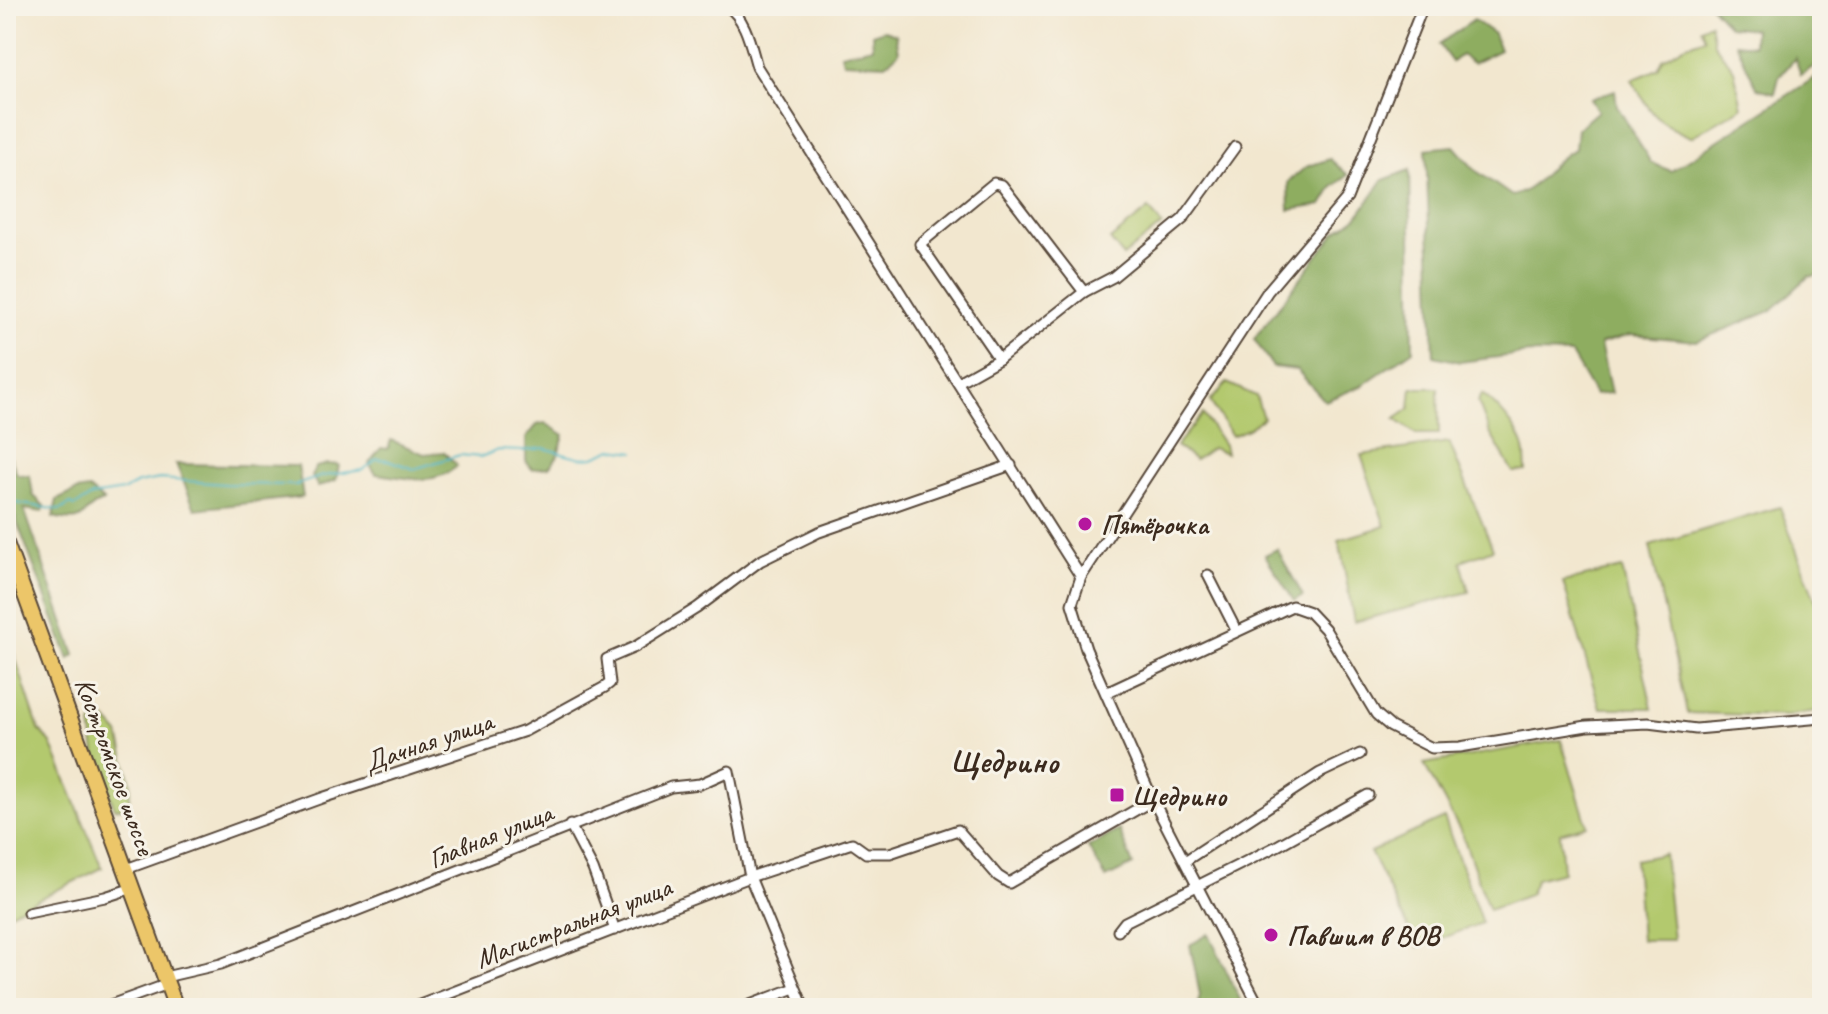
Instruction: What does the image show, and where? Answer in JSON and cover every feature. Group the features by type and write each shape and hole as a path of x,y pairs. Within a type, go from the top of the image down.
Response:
{"highway":[{"name":"Костромское шоссе","path":"6,543 176,1008"}],"street":[{"path":"727,6 736,11 757,67 1081,577"},
{"path":"1260,1008 1153,800 1076,624 1072,604 1081,577 1268,291 1347,198 1423,6"},
{"path":"958,382 999,359 1084,292 1113,277 1183,219 1235,147"},
{"path":"999,359 920,244 994,183 1002,185 1084,292"},
{"name":"Дачная улица","path":"126,869 322,798 525,731 610,683 607,659 635,647 702,605 760,561 819,532 1011,465"},
{"path":"1208,575 1236,630"},
{"path":"1106,693 1292,606 1309,612 1325,629 1365,697 1383,721 1425,746 1440,749 1460,747 1587,726 1648,723 1696,729 1822,718"},
{"path":"1185,861 1320,773 1360,754"},
{"name":"Главная улица","path":"102,1008 166,980 221,964 442,879 570,825 671,787 700,784 729,771 750,877"},
{"path":"1118,931 1125,922 1368,795"},
{"name":"Магистральная улица","path":"412,1008 750,877 852,843 866,853 890,853 958,830 998,876 1009,883 1153,800"},
{"path":"570,825 593,869 615,930"},
{"path":"750,877 804,1008"},
{"path":"28,913 133,888"},
{"path":"742,1008 795,988"}],"green space":[{"path":"1711,6 1822,6 1822,19 1814,24 1822,61 1801,75 1795,58 1779,77 1775,93 1757,88 1736,43 1753,45 1754,29 1729,26"},
{"path":"1474,20 1494,34 1500,50 1473,63 1461,55 1452,62 1439,44"},
{"path":"1710,23 1714,43 1734,70 1742,107 1691,137 1655,115 1632,80 1658,69 1663,59 1684,46 1705,38 1701,28"},
{"path":"884,30 896,34 899,52 886,64 843,62 841,54 873,47 872,34"},
{"path":"1822,73 1822,274 1808,277 1771,311 1697,341 1630,335 1600,344 1611,393 1595,395 1571,354 1530,353 1460,362 1434,356 1426,149 1454,146 1475,170 1512,196 1530,188 1558,160 1575,149 1577,129 1598,111 1590,99 1615,90 1617,106 1651,163 1671,171"},
{"path":"1330,159 1348,175 1333,187 1322,205 1289,210 1288,182 1306,167"},
{"path":"1410,170 1413,350 1361,386 1325,401 1297,370 1273,367 1254,339 1335,233 1358,216 1383,180"},
{"path":"1149,209 1162,225 1123,256 1110,240"},
{"path":"1227,383 1256,396 1263,418 1232,436 1210,401"},
{"path":"1412,388 1438,388 1439,434 1416,434 1395,419 1410,408"},
{"path":"1482,394 1500,410 1520,438 1526,471 1513,472 1490,433 1478,402"},
{"path":"1203,414 1226,453 1212,448 1195,460 1176,446"},
{"path":"545,423 564,435 557,457 549,467 532,469 526,462 526,438 537,425"},
{"path":"391,440 424,454 444,452 457,466 429,479 376,474 369,463 381,448 388,449"},
{"path":"1449,442 1493,549 1461,561 1469,592 1354,622 1339,540 1385,526 1361,455"},
{"path":"6,446 17,474 30,476 33,495 45,507 42,512 24,509 75,655 69,659 6,493"},
{"path":"176,464 298,466 303,497 195,509"},
{"path":"339,465 336,480 318,487 312,476 316,467"},
{"path":"89,489 103,501 78,519 53,517 57,500"},
{"path":"1780,507 1816,602 1822,602 1822,710 1787,716 1687,713 1650,546"},
{"path":"1277,549 1303,596 1294,601 1265,555"},
{"path":"1622,568 1652,708 1600,708 1563,582"},
{"path":"6,630 39,730 51,743 102,868 6,915"},
{"path":"100,713 119,734 131,784 128,807 115,809 95,753 91,725"},
{"path":"1561,740 1587,825 1560,833 1563,872 1536,879 1529,895 1489,910 1462,834 1424,764"},
{"path":"1444,818 1482,923 1418,947 1370,852"},
{"path":"1119,830 1133,865 1106,878 1088,847"},
{"path":"1664,854 1673,940 1641,940 1635,860"},
{"path":"1209,934 1244,1008 1197,1008 1200,995 1190,945"}],"waterway":[{"path":"10,502 60,510 92,496 123,491 138,483 160,479 296,485 323,476 363,470 377,459 414,469 460,455 480,457 499,450 543,448 582,458 613,449 635,452"}],"place":[{"name":"Пятёрочка","path":"1085,524"},
{"name":"Щедрино","path":"1117,795"},
{"name":"Павшим в ВОВ","path":"1271,935"}],"district":[{"name":"Щедрино","path":"1005,761"}]}
